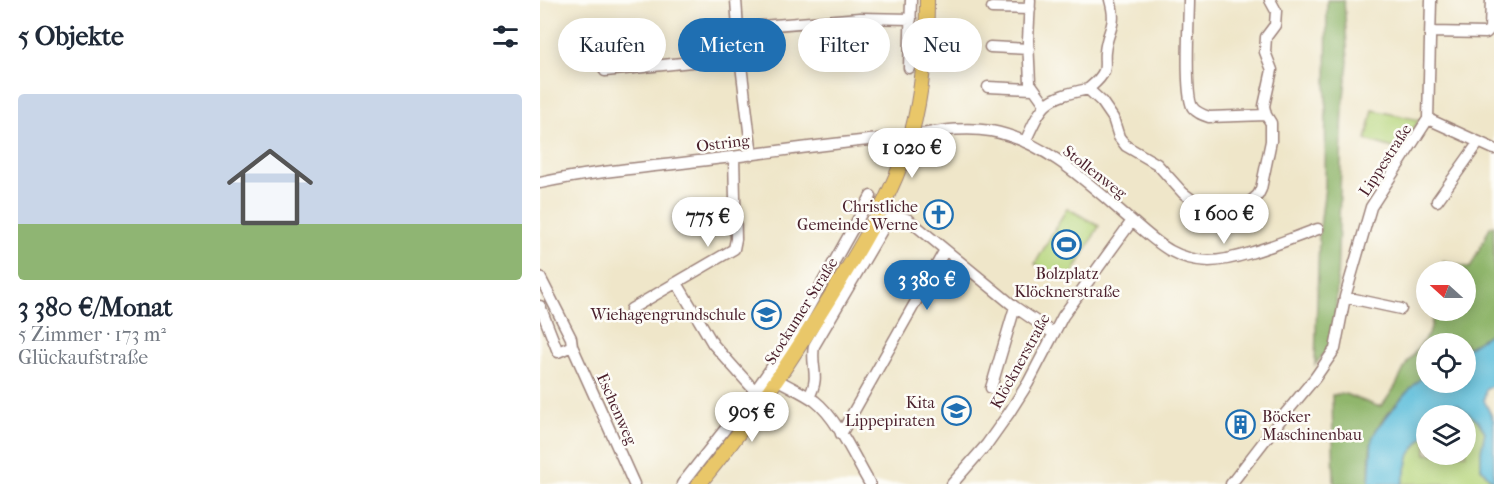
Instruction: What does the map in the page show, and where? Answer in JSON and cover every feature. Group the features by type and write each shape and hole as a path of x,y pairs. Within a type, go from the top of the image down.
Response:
{"main road":[{"name":"Stockumer Straße","path":"699,484 749,422 778,380 868,233 897,175 911,134 920,84 927,0"}],"street":[{"path":"736,0 737,18"},
{"path":"911,0 911,18"},
{"path":"1025,142 1045,104 1068,93 1088,89 1096,83 1105,70 1105,51 1113,27 1110,0"},
{"path":"1189,0 1188,86 1192,108 1209,117 1266,115"},
{"path":"1088,89 1102,102 1113,118 1119,137 1126,146 1157,164 1183,193 1199,205 1242,206 1258,195 1263,182 1264,166 1271,141 1271,123 1266,115 1266,92 1272,78 1272,70 1265,52 1266,36 1275,25 1275,11 1270,0"},
{"name":"Lippestraße","path":"1231,484 1333,354 1345,297 1374,201 1418,138 1428,119 1431,0"},
{"path":"1431,32 1486,33 1490,29 1491,0"},
{"path":"992,8 1030,4 1030,83 1045,104"},
{"path":"786,24 860,18 902,18"},
{"path":"990,47 1029,49"},
{"path":"742,72 752,155"},
{"path":"988,87 1033,89"},
{"path":"1428,119 1494,149"},
{"name":"Stollenweg","path":"911,134 964,129 991,131 1025,142 1067,167 1174,254 1209,261 1222,260 1318,230"},
{"name":"Ostring","path":"540,183 843,141 895,138 911,134"},
{"path":"1437,201 1479,142"},
{"path":"631,309 734,249 736,244 734,157"},
{"name":"Stockumer Straße","path":"682,484 756,391 809,308 871,196"},
{"name":"Stockumer Straße","path":"809,397 816,381 814,345 891,217 900,215 909,220 945,250"},
{"name":"Klöcknerstraße","path":"952,484 987,444 1009,413 1074,299 1132,221"},
{"path":"841,434 945,250 1015,307 1053,333"},
{"name":"Eschenweg","path":"540,277 571,338 572,346 634,484"},
{"path":"676,283 713,344 756,391"},
{"path":"1345,297 1401,309"},
{"path":"540,306 558,352 572,346"},
{"path":"991,388 1015,307"},
{"path":"778,380 809,397 821,407 841,434 870,484"}],"green space":[{"path":"1327,0 1344,0 1348,62 1343,105 1336,311 1330,346 1315,365 1319,235 1325,187"},
{"path":"1373,110 1419,120 1400,150 1366,140"},
{"name":"Bolzplatz Klöcknerstraße","path":"1067,208 1099,226 1068,282 1035,264"},
{"path":"1494,225 1494,331 1476,343 1476,333 1429,333 1432,321 1476,321 1476,261 1473,261 1490,227"},
{"path":"1416,351 1416,383 1382,421 1371,442 1369,484 1334,484 1332,395 1345,394 1382,406"},
{"path":"1476,419 1485,432 1481,450 1481,468 1494,484 1402,484 1410,454 1416,446 1416,465 1476,465"}],"water":[{"path":"1494,331 1494,386 1486,388 1484,400 1494,421 1494,483 1481,468 1481,450 1485,432 1476,419 1476,405 1457,404 1416,405 1416,446 1410,454 1402,484 1369,484 1372,439 1377,429 1416,383 1416,393 1476,393 1476,343"}],"place":[{"name":"Christliche Gemeinde Werne","path":"939,215"},
{"name":"Bolzplatz Klöcknerstraße","path":"1067,245"},
{"name":"Wiehagengrundschule","path":"767,314"},
{"name":"Kita Lippepiraten","path":"956,411"},
{"name":"Böcker Maschinenbau","path":"1241,425"}]}
